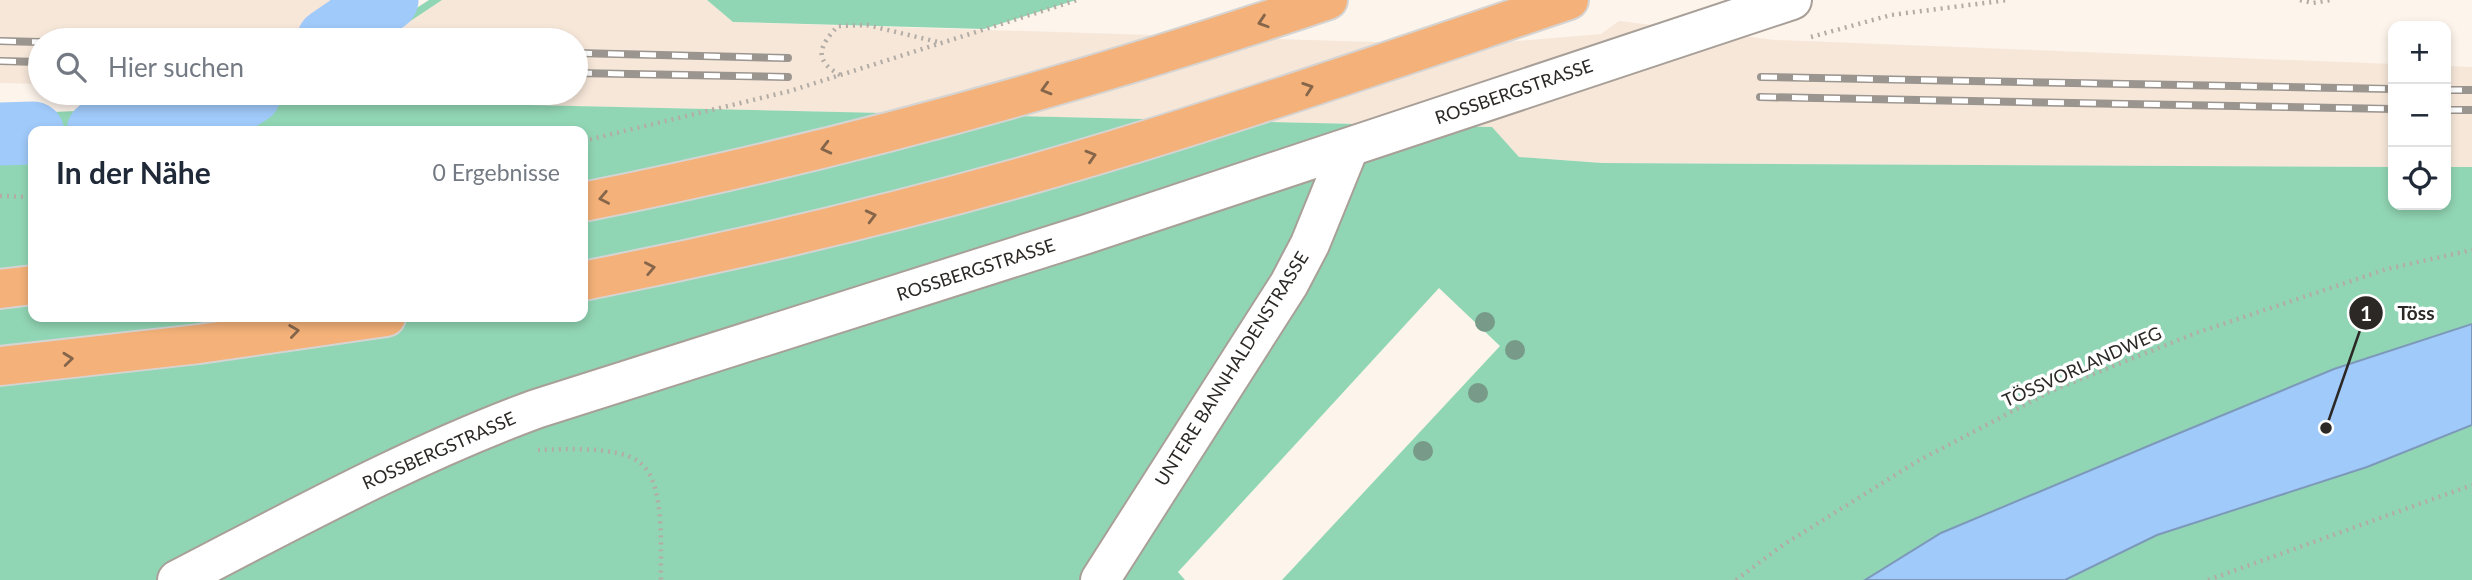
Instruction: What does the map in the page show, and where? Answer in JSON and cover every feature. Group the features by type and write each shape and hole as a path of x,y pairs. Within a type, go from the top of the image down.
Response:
{"highway":[{"path":"588,201 737,170 916,125 1096,74 1328,0"},
{"path":"588,280 832,226 1026,175 1231,113 1569,0"},
{"path":"0,289 28,286"},
{"path":"0,366 186,346 352,322"}],"street":[{"name":"ROSSBERGSTRASSE","path":"177,580 410,460 498,423 1349,148 1791,0"},
{"name":"UNTERE BANNHALDENSTRASSE","path":"1100,580 1289,284 1310,244 1349,148"}],"path":[{"path":"588,140 739,105 841,76 861,67 1077,0"},
{"path":"1811,37 1891,15 2008,0"},
{"path":"2300,0 2313,3 2330,0"},
{"path":"841,76 827,68 821,57 824,42 838,26 867,25 942,43"},
{"path":"0,197 28,197"},
{"name":"TÖSSVORLANDWEG","path":"1736,580 1783,545 1916,462 2051,391 2234,320 2387,269 2472,250"},
{"path":"537,450 616,453 641,463 652,477 657,500 661,580"},
{"path":"2208,580 2472,485"}],"shaded area":[{"path":"0,0 330,0 338,11 312,28 28,28 28,84 0,83"},
{"path":"442,0 707,0 733,22 1470,45 1601,34 1619,21 1775,40 2388,64 2388,167 1602,163 1519,157 1491,127 535,105 588,105 588,28 381,28 403,14 409,22"},
{"path":"2451,66 2472,67 2472,167 2451,167"}],"green space":[{"path":"330,0 404,0 412,11 429,0 442,0 409,22 403,14 338,11"},
{"path":"707,0 1076,0 984,29 733,22"},
{"path":"204,105 535,105 1492,127 1519,157 1602,163 2388,167 2388,210 2451,210 2451,167 2472,167 2472,324 2334,369 1941,533 1865,580 1282,580 1500,346 1439,288 1178,572 1185,580 0,580 0,114"},
{"path":"2472,425 2472,580 2065,580 2157,535 2367,467"}],"water":[{"path":"2472,324 2472,425 2367,467 2157,535 2065,580 1865,580 1941,533 2334,369"}],"waterway":[{"path":"346,28 387,0"},
{"path":"165,126 195,120 231,105"},
{"path":"0,134 28,133"}],"railway":[{"path":"0,41 28,42"},
{"path":"588,53 788,58"},
{"path":"0,61 28,62"},
{"path":"588,73 788,77"},
{"path":"1761,77 2388,89"},
{"path":"2451,90 2472,90"},
{"path":"1760,97 2388,109"},
{"path":"2451,110 2472,110"}],"place":[{"name":"Töss","path":"2326,428"}]}
